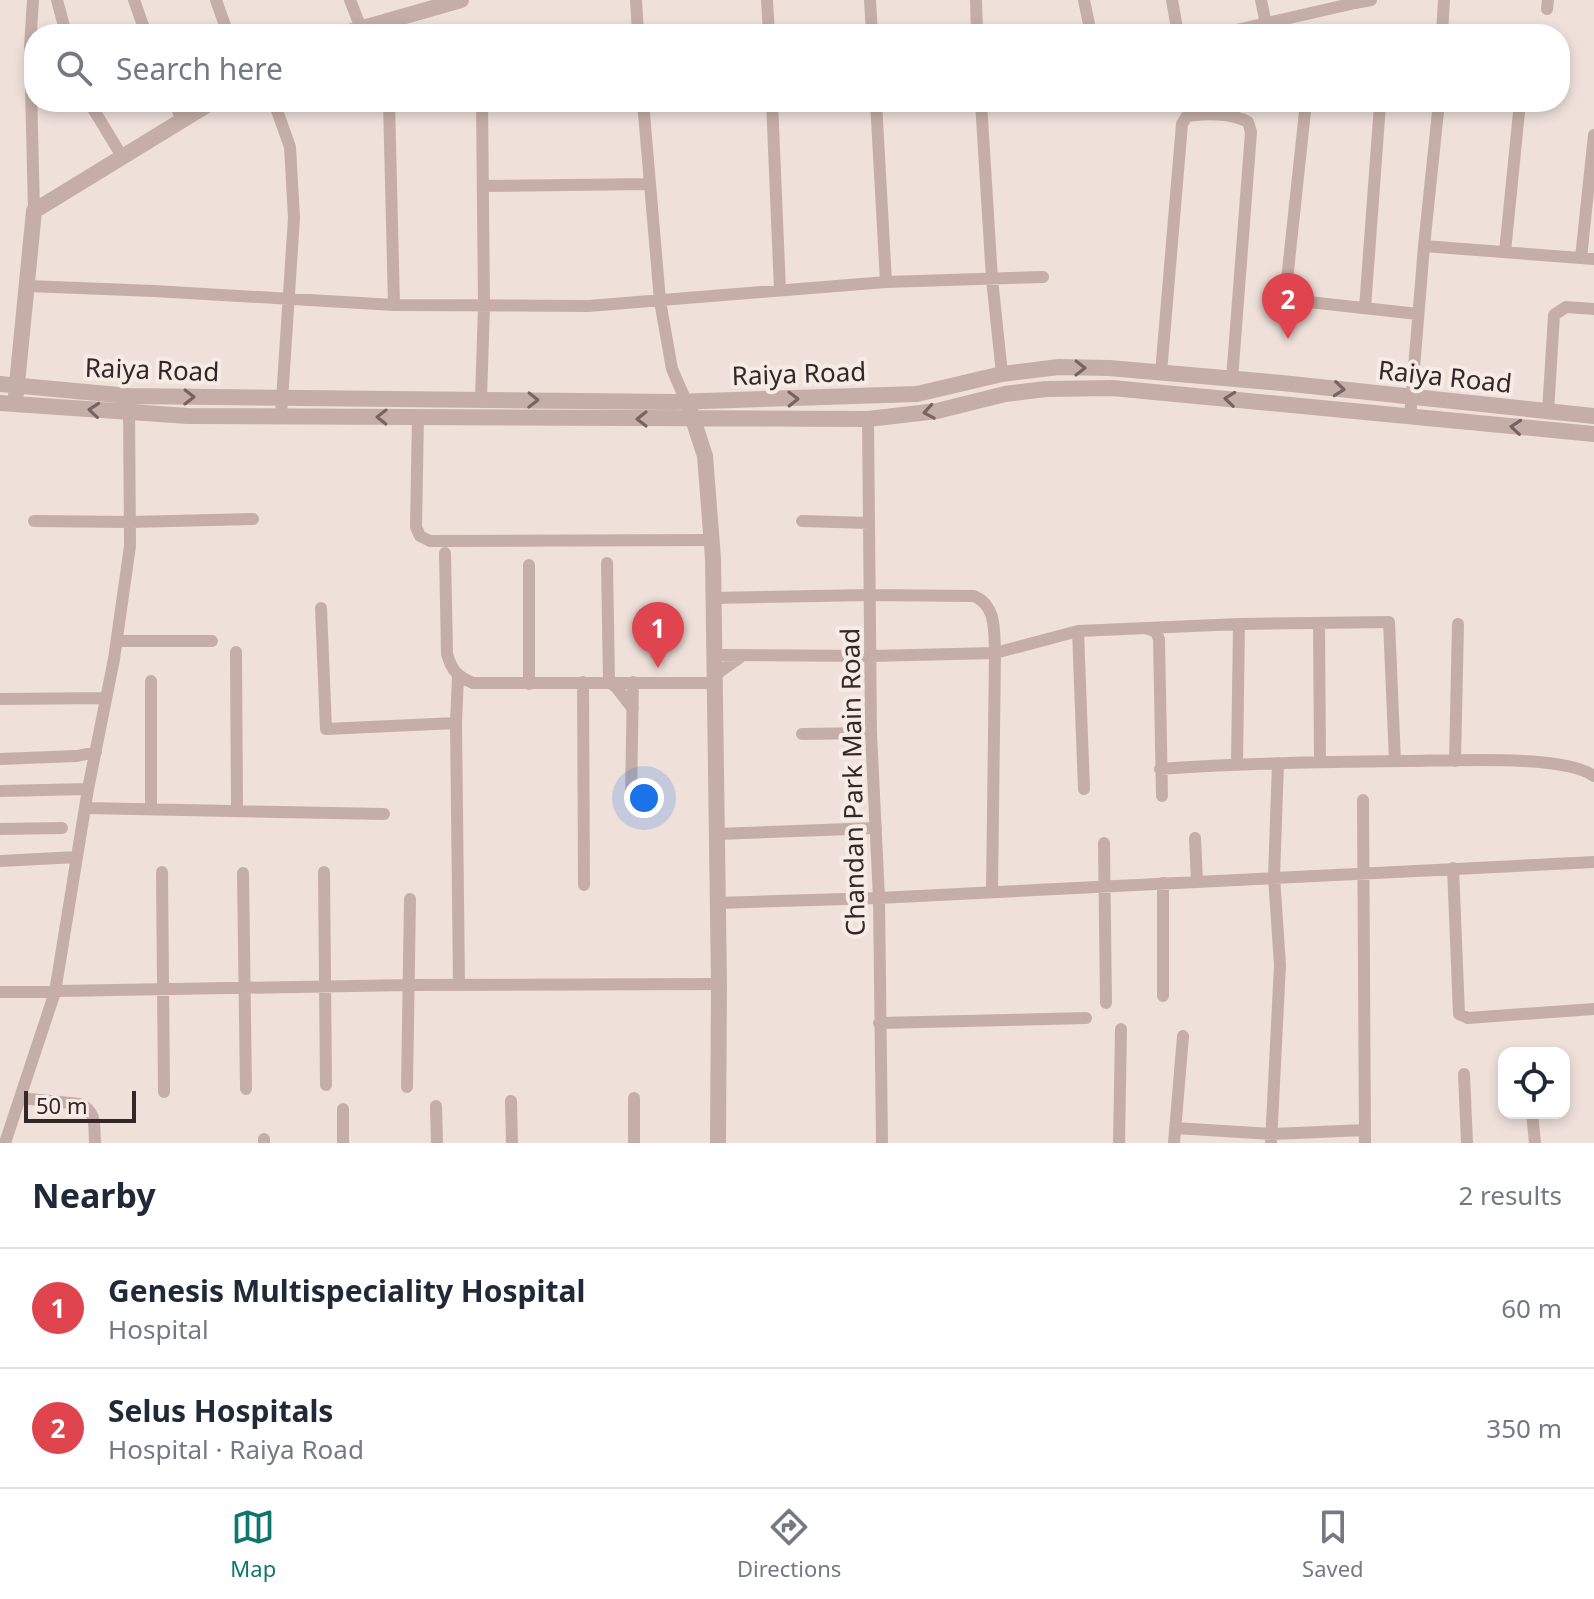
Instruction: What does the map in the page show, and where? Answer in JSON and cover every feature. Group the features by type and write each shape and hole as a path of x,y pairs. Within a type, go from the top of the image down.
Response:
{"street":[{"path":"32,24 33,2 54,0 62,24"},
{"path":"134,0 142,24"},
{"path":"216,0 224,24"},
{"path":"350,0 359,24"},
{"path":"636,0 637,24"},
{"path":"767,0 768,24"},
{"path":"870,0 871,24"},
{"path":"976,0 977,24"},
{"path":"1084,0 1089,24"},
{"path":"1172,0 1176,24"},
{"path":"1261,0 1266,24 1371,0"},
{"path":"1443,24 1444,0"},
{"path":"374,24 452,1"},
{"path":"8,403 8,385 28,286 34,211 32,112"},
{"path":"95,112 123,158"},
{"path":"178,112 183,122"},
{"path":"34,211 198,112"},
{"path":"278,112 290,147 294,218 281,415"},
{"path":"389,112 394,305"},
{"path":"481,399 484,306 482,112"},
{"path":"644,112 660,301 672,369 694,419 705,456 712,540 719,984 718,1143"},
{"path":"772,112 780,290"},
{"path":"877,112 886,282"},
{"path":"982,112 992,279 1005,394"},
{"path":"1305,112 1288,291 1309,302 1418,314"},
{"path":"1365,308 1379,112"},
{"path":"1410,417 1438,112"},
{"path":"1505,252 1519,112"},
{"path":"1161,373 1182,124 1187,116 1196,115 1240,118 1248,122 1251,132 1232,379"},
{"path":"1424,246 1587,259 1594,135"},
{"path":"483,186 648,184"},
{"path":"28,286 394,305 588,306 886,282 1043,277"},
{"path":"1548,412 1554,315 1566,307 1594,309"},
{"name":"Raiya Road","path":"8,403 129,404 283,397 686,401 917,394 1002,374 1059,367 1232,379 1594,416"},
{"name":"Raiya Road","path":"8,385 129,404 281,415 694,419 868,419 937,411 1005,394 1046,389 1112,388 1594,434"},
{"path":"5,1143 6,1123 20,1098 55,992 88,789 117,641 127,573 130,522 129,404"},
{"path":"418,418 416,527 420,536 430,541 712,540"},
{"name":"Chandan Park Main Road","path":"868,419 871,733 879,898 882,1143"},
{"path":"34,521 253,519"},
{"path":"802,521 869,523"},
{"path":"445,553 447,654 451,668 458,677 473,683 715,679 743,655"},
{"path":"607,563 609,682"},
{"path":"529,565 529,684"},
{"path":"714,598 974,596 985,601 991,611 995,653 992,891"},
{"path":"321,608 326,729 456,723"},
{"path":"715,655 995,653 1078,631 1389,622 1395,761"},
{"path":"1319,623 1320,762"},
{"path":"1237,763 1239,624"},
{"path":"1455,761 1458,624"},
{"path":"1148,629 1156,632 1159,639 1162,796"},
{"path":"1078,631 1084,789"},
{"path":"117,641 212,641"},
{"path":"236,652 237,810"},
{"path":"458,677 459,985"},
{"path":"151,681 151,809"},
{"path":"583,682 584,885"},
{"path":"609,682 633,709"},
{"path":"631,796 633,682"},
{"path":"0,699 106,698"},
{"path":"802,734 871,733"},
{"path":"0,759 77,756 96,752"},
{"path":"1160,769 1237,763 1502,760 1569,766 1594,776"},
{"path":"1271,1138 1280,965 1274,877 1278,763"},
{"path":"0,791 88,789"},
{"path":"1175,1128 1271,1138 1365,1136 1363,800"},
{"path":"85,808 384,814"},
{"path":"0,829 62,828"},
{"path":"717,834 876,828"},
{"path":"1195,838 1197,881"},
{"path":"1104,843 1106,1003"},
{"path":"0,861 77,857"},
{"path":"717,903 879,898 1594,862"},
{"path":"1453,868 1459,1014 1468,1018 1594,1009"},
{"path":"162,872 164,1092"},
{"path":"324,872 326,1085"},
{"path":"243,873 246,1089"},
{"path":"1163,883 1163,996"},
{"path":"407,1087 410,899"},
{"path":"0,992 409,985 719,984"},
{"path":"879,1023 1086,1018"},
{"path":"1119,1143 1121,1029"},
{"path":"1174,1143 1183,1036"},
{"path":"1464,1074 1467,1143"},
{"path":"20,1098 80,1104 89,1108 93,1113 95,1143"},
{"path":"634,1098 634,1143"},
{"path":"511,1101 512,1143"},
{"path":"436,1106 437,1143"},
{"path":"343,1109 343,1143"},
{"path":"1533,1119 1535,1143"}],"place":[{"name":"Selus Hospitals","path":"1288,339"},
{"name":"Genesis Multispeciality Hospital","path":"658,668"}]}
